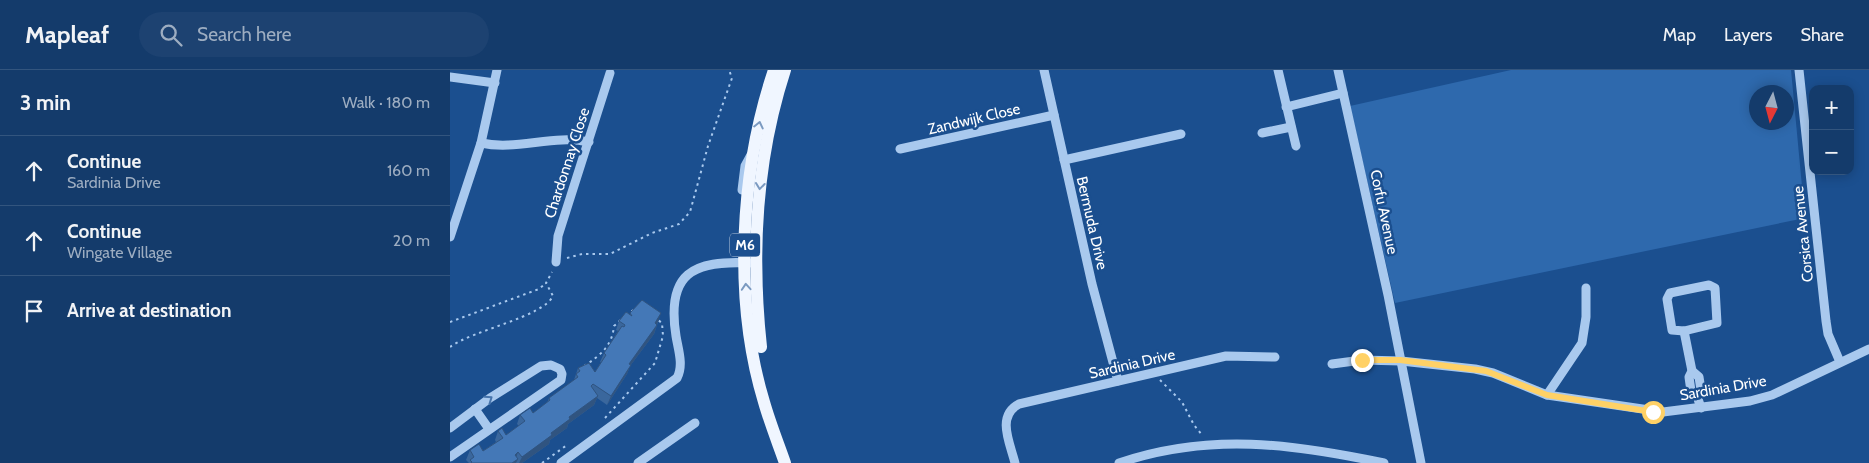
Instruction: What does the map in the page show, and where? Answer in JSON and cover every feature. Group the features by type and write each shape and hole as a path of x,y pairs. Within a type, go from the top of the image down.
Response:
{"main road":[{"name":"M6","path":"774,70 754,149 746,217 750,263 771,420 785,463"},
{"name":"M6","path":"750,263 770,128 785,70"}],"street":[{"path":"450,237 481,143 497,70"},
{"name":"Bermuda Drive","path":"1044,70 1092,284 1118,381"},
{"path":"1278,70 1296,146"},
{"name":"Corfu Avenue","path":"1338,70 1421,463"},
{"name":"Corsica Avenue","path":"1798,70 1826,321 1832,344 1840,362"},
{"name":"Chardonnay Close","path":"556,262 558,236 610,73"},
{"path":"450,77 495,83"},
{"path":"1286,108 1343,92"},
{"name":"Zandwijk Close","path":"900,149 1054,115"},
{"path":"1262,133 1291,127"},
{"path":"1064,160 1182,134"},
{"path":"481,143 503,147 563,139 589,142"},
{"path":"561,463 677,378 680,370 680,359 674,321 674,302 680,285 686,276 707,264 750,263"},
{"path":"1713,286 1715,288 1717,323 1684,331 1674,331 1670,327 1667,296 1670,293 1713,286"},
{"path":"1547,395 1582,343 1586,317 1586,288"},
{"path":"1684,331 1692,372 1689,377 1691,392 1698,396 1701,408"},
{"path":"1840,362 1869,350"},
{"name":"Sardinia Drive","path":"1015,463 1006,422 1007,414 1019,404 1226,356 1275,357"},
{"name":"Sardinia Drive","path":"1332,364 1400,360 1486,371 1547,395 1653,412 1750,401 1772,395 1820,374 1840,362"},
{"path":"450,428 475,409 541,366 551,365 560,369 562,374 560,380 450,457"},
{"path":"475,409 489,429"},
{"path":"638,463 695,423"},
{"path":"1119,463 1156,452 1211,444 1282,445 1384,463"}],"path":[{"path":"450,322 539,289 546,283 556,262 582,254 610,254 652,233 679,224 690,212 708,146 732,78 729,70"},
{"path":"450,347 478,333 539,310 550,302 553,296 546,283"},
{"path":"577,370 602,354 614,335 616,322 634,309 640,309"},
{"path":"602,421 655,363 663,336 662,323 657,319"},
{"path":"1152,373 1182,402 1198,431 1211,444"},
{"path":"542,463 572,442"}],"shaded area":[{"path":"1511,70 1791,70 1792,85 1749,85 1749,130 1794,130 1794,102 1805,218 1395,303 1350,106"}],"building":[{"path":"642,300 661,313 655,323 657,325 629,364 631,365 611,396 593,384 591,386 598,396 569,417 570,419 551,433 552,435 522,457 518,452 515,455 518,459 512,463 471,463 470,460 474,457 470,450 479,444 483,451 503,438 498,431 502,428 506,435 525,421 520,415 530,408 533,413 550,400 549,398 578,377 576,374 580,371 578,368 589,363 595,372 606,355 604,353 622,326 624,327 625,325 619,321 626,312 632,316 630,313"}],"route":[{"path":"1362,360 1400,360 1486,371 1547,395 1653,412"}]}
